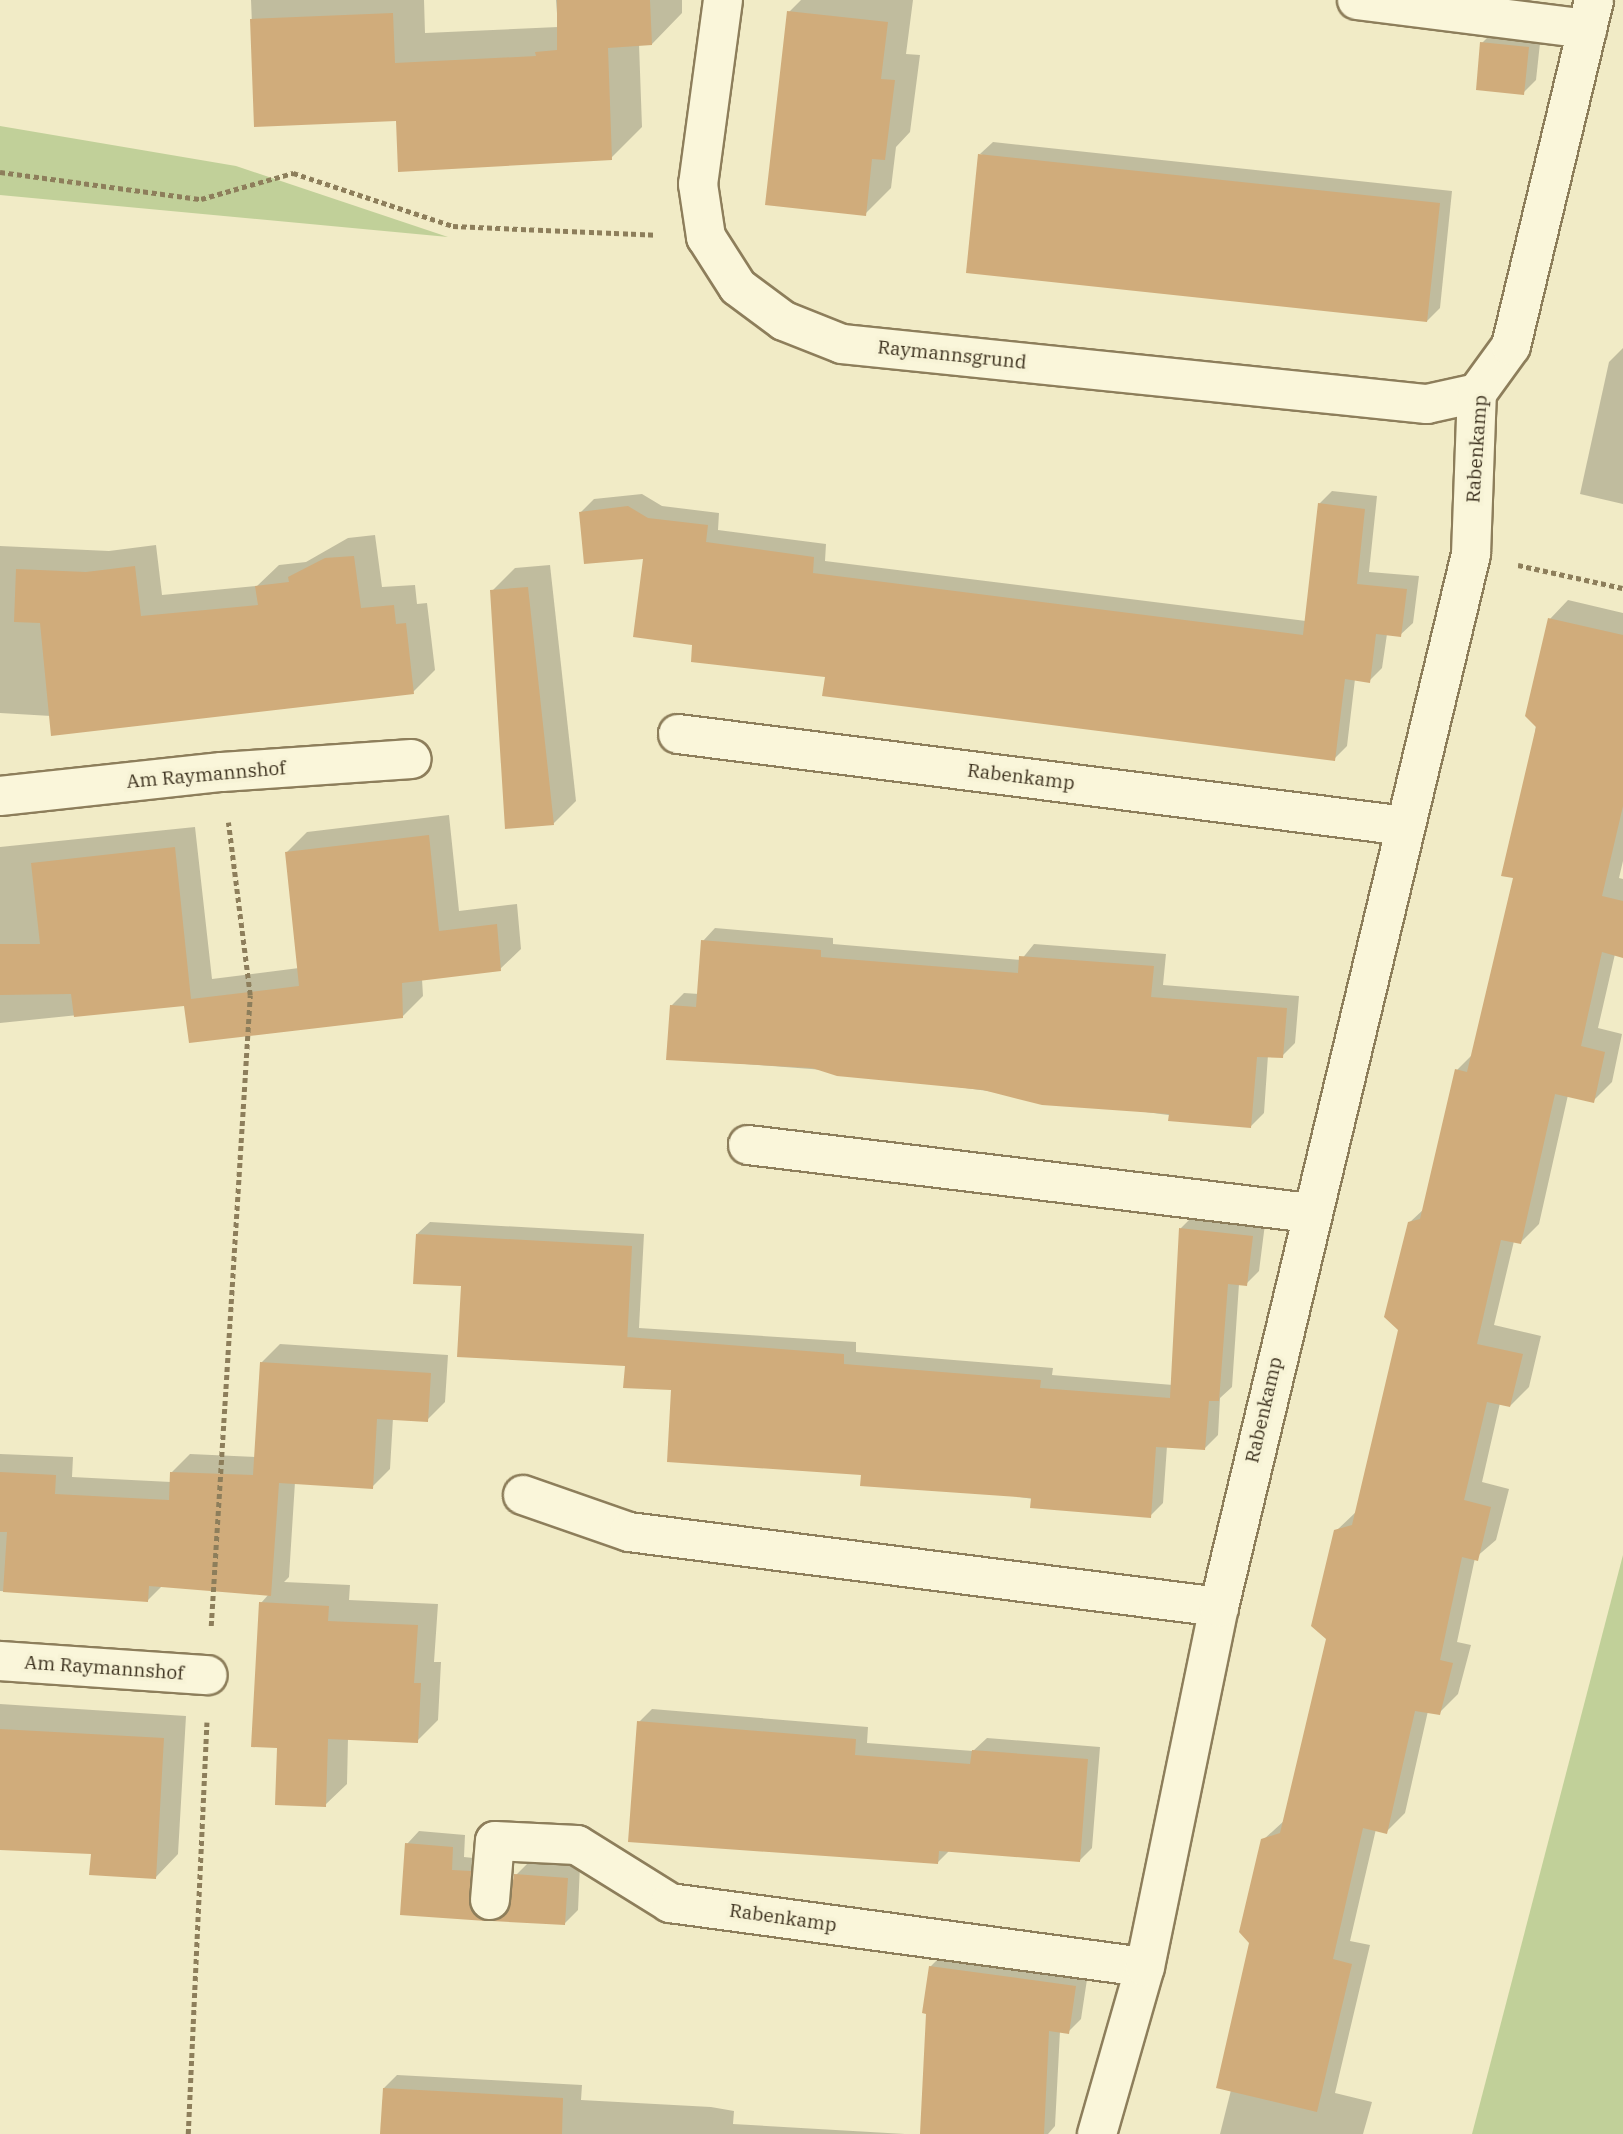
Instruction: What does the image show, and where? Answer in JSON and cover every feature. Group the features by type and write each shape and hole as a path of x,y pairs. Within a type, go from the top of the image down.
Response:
{"street":[{"name":"Raymannsgrund","path":"723,0 698,184 706,237 738,287 784,321 842,344 1427,404 1477,393"},
{"path":"1357,0 1590,14"},
{"name":"Rabenkamp","path":"1097,2134 1145,1967 1219,1607 1310,1213 1471,554 1477,393 1511,346 1590,14"},
{"name":"Rabenkamp","path":"678,734 1405,826"},
{"name":"Am Raymannshof","path":"0,796 222,772 412,759"},
{"path":"748,1145 1310,1213"},
{"path":"523,1495 629,1532 1219,1607"},
{"name":"Am Raymannshof","path":"0,1661 208,1675"},
{"name":"Rabenkamp","path":"490,1900 495,1841 577,1845 670,1903 1145,1967"}],"path":[{"path":"0,172 201,199 293,173 453,226 706,237"},
{"path":"1471,554 1623,588"},
{"path":"188,2134 208,1675 250,995 222,772"}],"green space":[{"path":"0,126 236,166 448,237 0,195"},
{"path":"1623,1555 1623,2134 1472,2134"}],"building":[{"path":"557,0 650,0 652,45 608,48 612,160 398,172 396,121 254,127 250,19 393,13 395,63 536,56 535,52 557,50"},
{"path":"787,11 888,22 881,79 895,80 885,160 872,159 866,216 765,205"},
{"path":"1480,42 1529,47 1524,95 1476,90"},
{"path":"978,154 1440,203 1427,322 966,273"},
{"path":"1318,503 1365,509 1357,584 1407,589 1401,637 1376,634 1370,683 1345,679 1335,761 822,696 825,677 691,662 692,645 633,637 643,559 584,564 579,512 628,506 648,518 708,525 706,542 814,557 813,573 1303,635"},
{"path":"354,556 361,608 394,605 396,624 406,623 414,694 51,736 40,623 14,622 16,569 86,572 135,566 141,616 258,605 255,586 289,582 288,577 325,558"},
{"path":"528,587 554,825 505,829 490,590"},
{"path":"1548,618 1623,635 1623,806 1602,896 1623,901 1623,958 1602,952 1581,1046 1605,1052 1594,1103 1555,1094 1521,1244 1501,1240 1477,1344 1523,1354 1510,1407 1487,1402 1464,1500 1491,1507 1478,1561 1462,1557 1440,1660 1453,1663 1440,1715 1415,1711 1387,1834 1363,1828 1333,1959 1352,1964 1317,2112 1216,2088 1249,1943 1239,1932 1261,1839 1280,1833 1326,1639 1311,1626 1334,1530 1352,1525 1398,1330 1384,1317 1408,1222 1420,1219 1455,1069 1467,1072 1513,878 1501,876 1536,727 1525,716"},
{"path":"429,835 439,931 497,924 501,971 402,983 403,1018 189,1043 184,1006 74,1017 71,994 0,995 0,944 40,944 31,863 175,847 191,999 299,986 285,852"},
{"path":"701,940 821,950 821,957 1018,973 1019,956 1154,966 1151,997 1287,1008 1283,1058 1257,1057 1251,1128 1168,1121 1169,1114 1042,1105 983,1090 837,1076 812,1068 666,1060 670,1005 696,1007"},
{"path":"1179,1228 1253,1236 1247,1286 1228,1284 1219,1401 1209,1401 1205,1450 1156,1447 1151,1518 1030,1508 1031,1498 860,1486 861,1475 667,1462 671,1390 623,1388 625,1366 457,1357 461,1286 413,1284 416,1234 632,1246 627,1337 844,1354 844,1364 1041,1380 1040,1388 1170,1398"},
{"path":"260,1362 431,1373 428,1422 377,1419 373,1489 279,1483 271,1596 149,1586 148,1602 3,1592 7,1532 0,1532 0,1472 56,1475 55,1494 169,1500 170,1472 253,1475"},
{"path":"259,1602 329,1606 328,1621 418,1625 414,1683 421,1683 418,1743 328,1739 326,1807 275,1805 277,1748 251,1747"},
{"path":"637,1721 856,1739 855,1755 970,1764 972,1750 1088,1759 1080,1862 939,1851 938,1864 628,1842"},
{"path":"0,1729 164,1738 156,1879 89,1875 91,1854 0,1850"},
{"path":"405,1843 453,1847 452,1870 471,1871 470,1909 486,1921 400,1915"},
{"path":"514,1874 568,1878 565,1925 492,1921 508,1912"},
{"path":"929,1966 1076,1986 1069,2034 1049,2031 1044,2134 920,2134 926,2014 922,2013"},
{"path":"383,2088 563,2098 562,2134 380,2134"}]}
